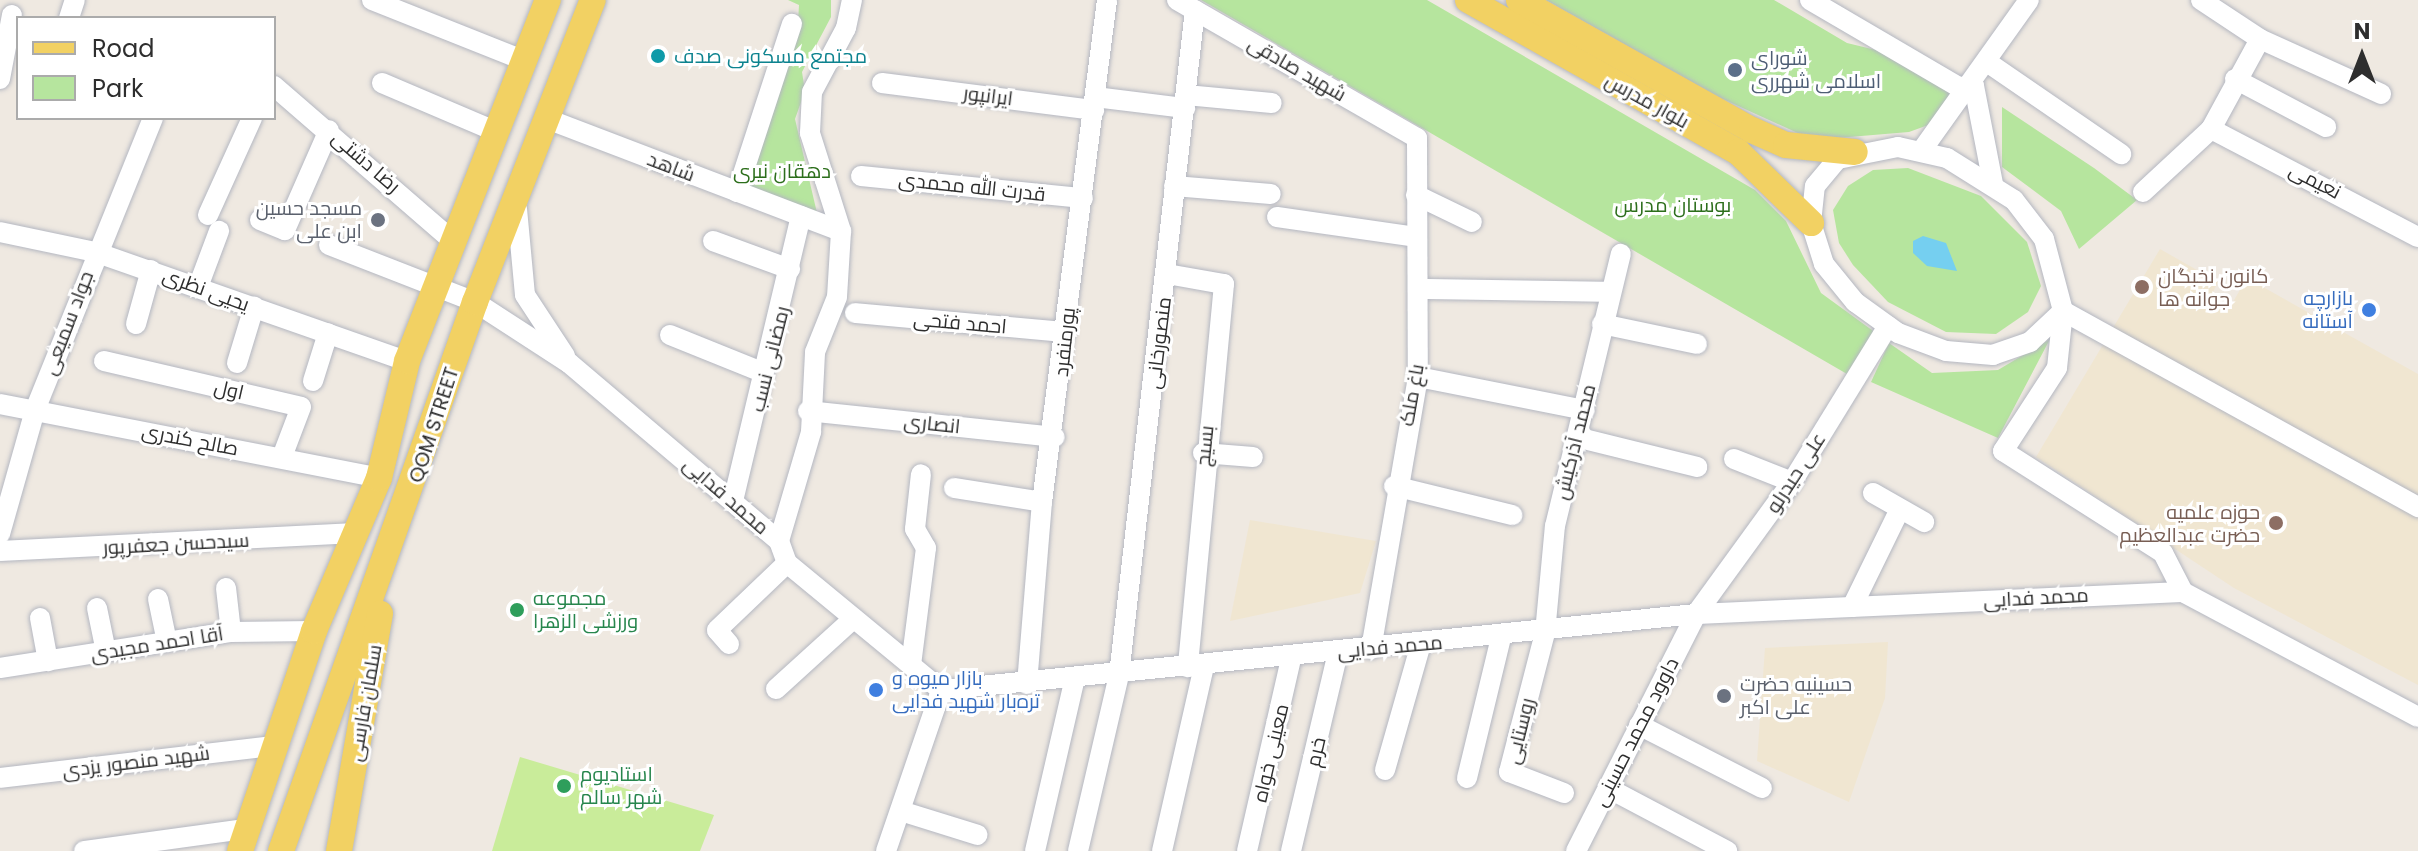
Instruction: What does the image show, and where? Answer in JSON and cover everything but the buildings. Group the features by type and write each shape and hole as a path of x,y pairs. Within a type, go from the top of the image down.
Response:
{"main road":[{"name":"QOM STREET","path":"242,840 272,746 351,533 379,478 407,361 548,0"},
{"name":"QOM STREET","path":"281,851 391,555 475,302 593,0"},
{"name":"بلوار مدرس","path":"1468,0 1738,152 1811,223"},
{"name":"بلوار مدرس","path":"1519,0 1752,130 1786,145 1855,152"},
{"name":"سلمان فارسی","path":"345,848 391,555"}],"street":[{"path":"372,0 423,9 525,61"},
{"path":"779,541 811,432 808,411 815,352 837,297 841,231 810,133 812,92 846,28 852,0"},
{"name":"پورمنفرد","path":"1027,684 1042,502 1055,437 1065,332 1107,0"},
{"path":"1810,0 1845,9 1959,87 1974,86"},
{"path":"1922,150 1974,86 2029,0"},
{"path":"2201,0 2260,39 2381,94"},
{"name":"منصورخانی","path":"1078,851 1119,675 1186,102 1186,5"},
{"name":"شهید صادقی","path":"1186,5 1417,138"},
{"path":"0,79 14,15"},
{"path":"737,192 792,24"},
{"path":"2143,192 2211,129 2235,79 2260,39"},
{"path":"1987,62 2121,154"},
{"path":"2235,79 2326,127"},
{"path":"382,83 497,132"},
{"name":"ایرانپور","path":"882,83 1095,104 1272,103"},
{"path":"1974,86 1993,184"},
{"name":"رضا دشتی","path":"276,88 329,130 454,242"},
{"name":"شاهد","path":"547,119 841,231"},
{"name":"جواد سمیعی","path":"0,534 35,410 95,252 152,120"},
{"path":"198,287 213,223 251,120"},
{"name":"نعیمی","path":"2211,129 2418,237"},
{"path":"260,220 285,230 329,130"},
{"name":"باغ ملک","path":"1371,649 1394,486 1418,377 1422,289 1416,237 1417,138"},
{"path":"2063,311 2030,342 1993,355 1946,351 1888,326 1855,302 1824,264 1811,223 1815,186 1855,152 1922,150 1993,184 2044,239 2063,311 2057,368 2003,451 2163,553 2183,592 2418,717"},
{"name":"قدرت الله محمدی","path":"861,176 1083,198"},
{"path":"1174,186 1271,194"},
{"path":"518,194 515,238 525,295 569,363"},
{"path":"1416,195 1472,222"},
{"name":"رمضانی نسب","path":"733,501 801,216"},
{"path":"1277,217 1416,237"},
{"name":"یحیی نظری","path":"0,232 95,252 407,361"},
{"path":"713,241 790,269"},
{"name":"محمد فدایی","path":"329,245 475,302 569,363 779,541 787,563"},
{"name":"محمد آذرکیش","path":"1545,633 1555,526 1585,410 1609,292 1621,254"},
{"path":"136,324 151,270"},
{"name":"بسیج","path":"1162,851 1196,667 1203,453 1224,284 1167,274"},
{"path":"1422,289 1609,292"},
{"path":"237,363 254,307"},
{"path":"2063,311 2418,507"},
{"name":"احمد فتحی","path":"855,313 1065,332"},
{"path":"1602,324 1697,344"},
{"name":"علی حیدرلو","path":"1696,614 1792,482 1888,326"},
{"path":"313,381 328,333"},
{"path":"670,335 764,373"},
{"name":"اول","path":"104,361 301,407 282,457"},
{"path":"1418,377 1585,410"},
{"name":"صالح کندری","path":"0,404 379,478"},
{"name":"انصاری","path":"808,411 1055,437"},
{"path":"1576,437 1697,467"},
{"path":"1203,453 1253,457"},
{"path":"1734,459 1792,482"},
{"path":"911,665 926,548 915,529 921,474"},
{"path":"1394,486 1512,515"},
{"path":"954,488 1042,502"},
{"path":"1873,493 1924,522"},
{"path":"1852,607 1900,509"},
{"name":"سیدحسن جعفرپور","path":"0,551 351,533"},
{"path":"729,644 717,630 787,563 941,690 904,812 886,851"},
{"path":"226,588 231,632"},
{"name":"محمد فدایی","path":"941,690 1545,633 1696,614 2183,592"},
{"path":"158,599 167,642"},
{"path":"97,608 106,652"},
{"name":"داوود محمد حسینی","path":"1576,851 1696,614"},
{"path":"40,618 48,661"},
{"path":"776,689 854,618"},
{"name":"آقا احمد مجیدی","path":"0,668 231,632 314,631"},
{"name":"روستایی","path":"1545,633 1509,772 1564,793"},
{"path":"1467,778 1501,637"},
{"path":"1385,770 1421,644"},
{"name":"خرم","path":"1291,851 1338,652"},
{"name":"معینی خواه","path":"1247,851 1292,655"},
{"path":"1035,851 1075,678"},
{"path":"1639,725 1762,788"},
{"name":"شهید منصور یزدی","path":"0,778 272,746"},
{"path":"1608,788 1727,851"},
{"path":"904,812 978,835"},
{"path":"84,851 242,840"}],"shaded area":[{"name":"حوزه علمیه حضرت عبدالعظیم","path":"2160,249 2218,282 2208,302 2227,312 2247,278 2418,374 2418,685 2234,588 2036,457"},
{"path":"1250,520 1376,541 1360,593 1230,621"},
{"path":"1888,642 1885,698 1849,802 1757,761 1765,648"}],"green space":[{"name":"دهقان نیری","path":"788,0 831,0 831,17 802,72 805,91 795,119 817,213 748,188 798,22 799,5"},
{"name":"بوستان مدرس","path":"1201,0 1427,0 1755,190 1786,221 1821,293 1876,333 1847,374"},
{"path":"1546,0 1774,0 1847,43 1880,51 1957,92 1931,124 1909,132 1813,140 1714,95"},
{"path":"2002,107 2137,200 2079,249 2061,211 2002,167"},
{"path":"1908,168 1981,196 2027,242 2041,286 2028,312 1996,334 1946,332 1888,302 1853,265 1839,243 1833,210 1848,186 1873,170"},
{"path":"2050,339 1998,438 1871,382 1889,343 1932,373 1998,370"},
{"name":"استادیوم شهر سالم","path":"520,757 714,815 700,851 492,851"}],"water":[{"path":"1923,236 1946,243 1957,271 1927,266 1913,253 1913,241"}],"place":[{"name":"مجتمع مسکونی صدف","path":"658,56"},
{"name":"شورای اسلامی شهرری","path":"1735,70"},
{"name":"مسجد حسین ابن علی","path":"378,220"},
{"name":"کانون نخبگان جوانه ها","path":"2142,287"},
{"name":"بازارچه آستانه","path":"2369,310"},
{"name":"حوزه علمیه حضرت عبدالعظیم","path":"2276,523"},
{"name":"مجموعه ورزشی الزهرا","path":"517,610"},
{"name":"بازار میوه و تره‌بار شهید فدایی","path":"876,690"},
{"name":"حسینیه حضرت علی اکبر","path":"1724,696"},
{"name":"استادیوم شهر سالم","path":"564,786"}]}
